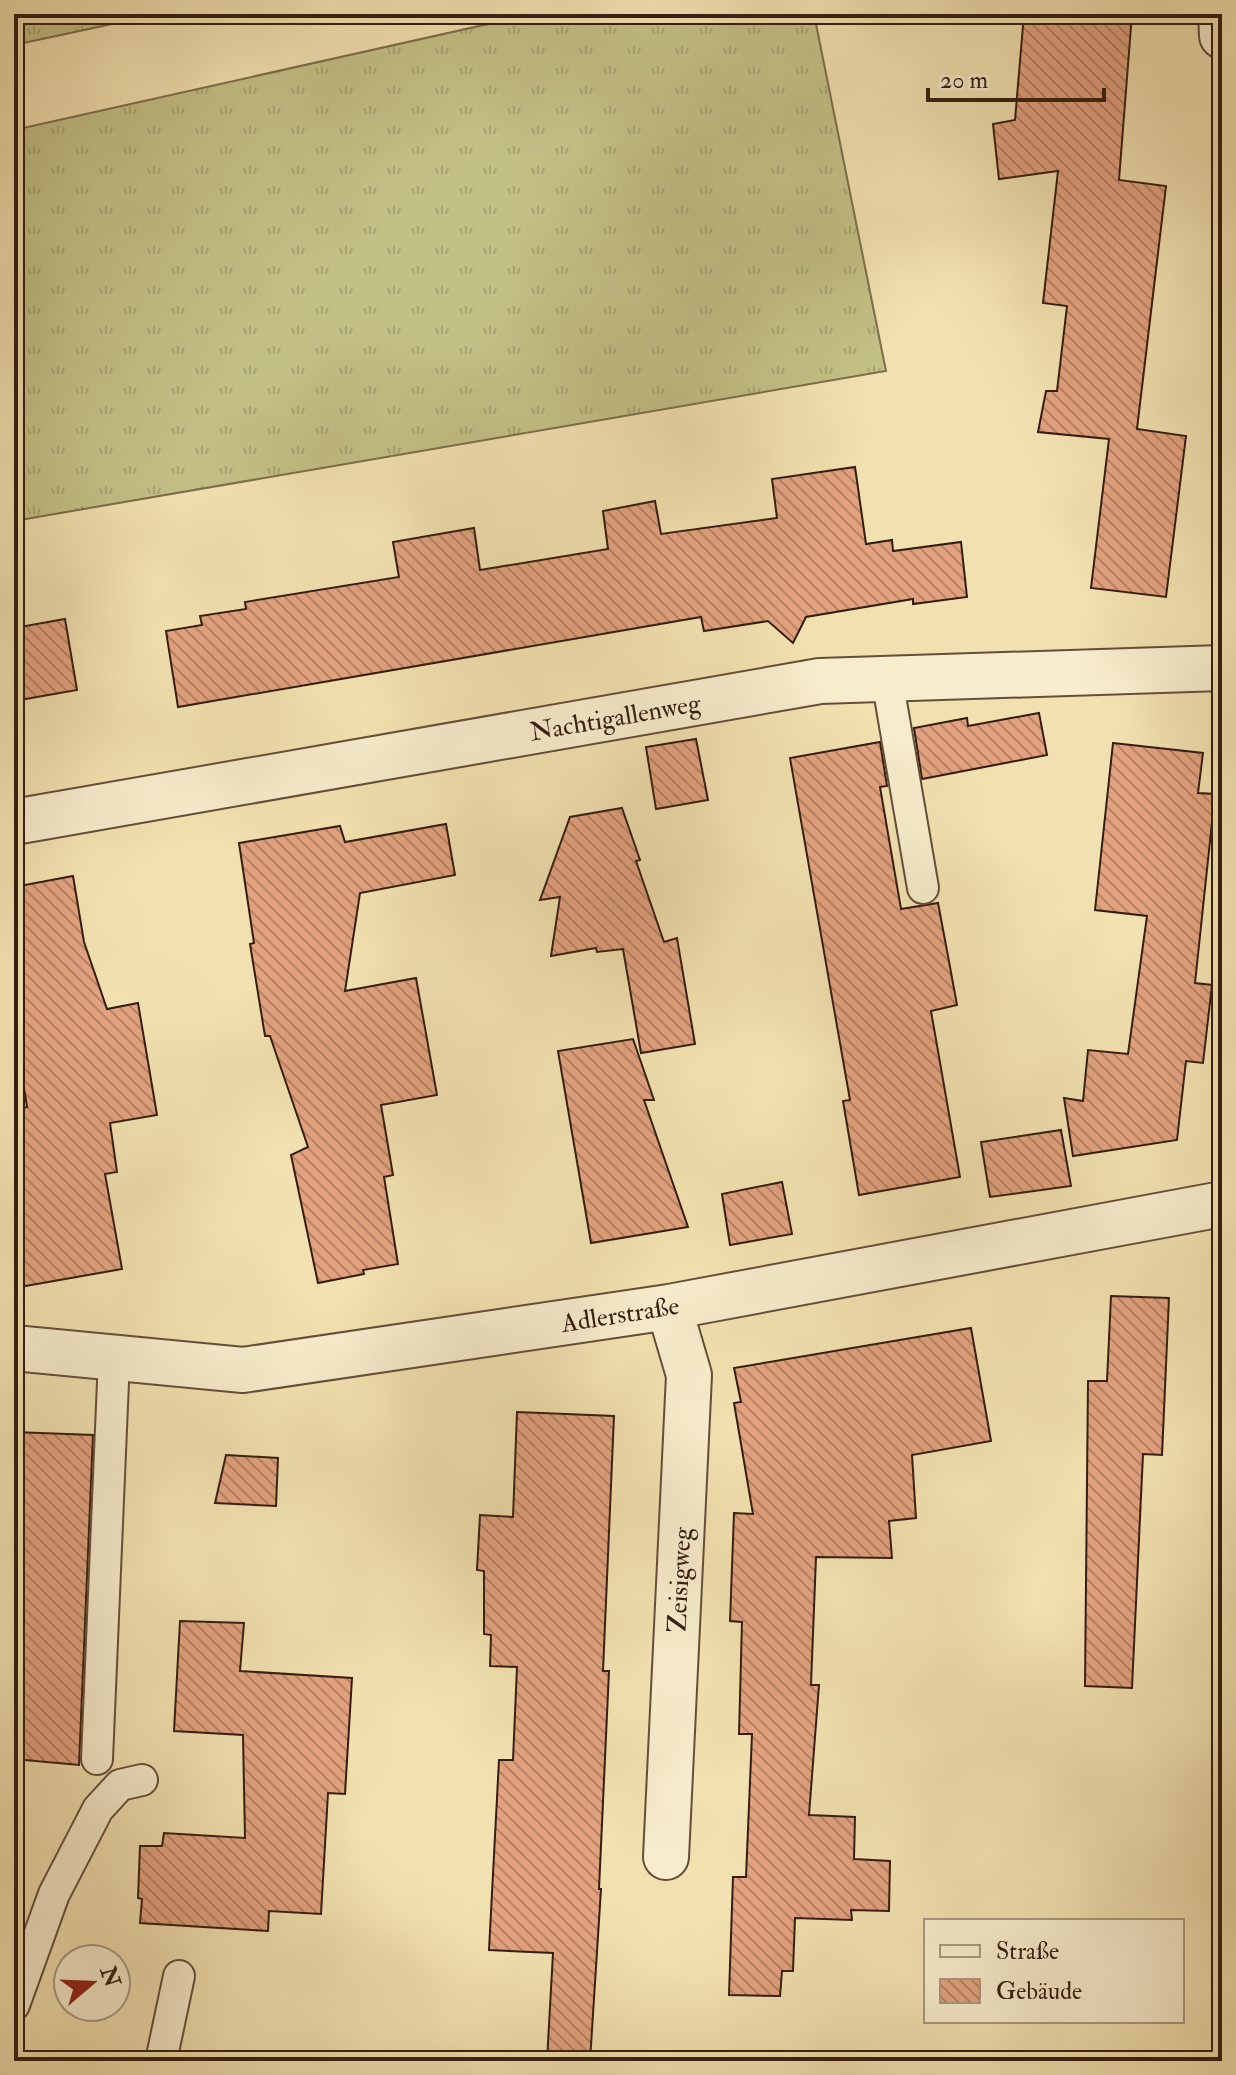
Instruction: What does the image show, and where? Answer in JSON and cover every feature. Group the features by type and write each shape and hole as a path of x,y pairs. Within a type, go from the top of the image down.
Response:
{"street":[{"path":"1221,14 1222,36"},
{"name":"Nachtigallenweg","path":"14,822 820,681 1222,668"},
{"name":"Adlerstraße","path":"14,1348 243,1370 669,1307 1222,1204"},
{"name":"Zeisigweg","path":"666,1857 689,1375 669,1307"}],"lane":[{"path":"887,679 923,888"},
{"path":"97,1759 114,1358"},
{"path":"14,2005 54,1894 98,1809 120,1785 142,1780"},
{"path":"161,2061 179,1976"}],"green space":[{"path":"72,14 159,14 14,45 14,27"},
{"path":"533,14 814,14 886,371 14,521 14,130"}],"building":[{"path":"1024,14 1132,14 1119,180 1166,186 1137,429 1186,436 1166,597 1091,588 1109,439 1038,432 1046,391 1057,391 1067,306 1043,303 1058,171 999,179 993,124 1015,120"},
{"path":"855,467 866,544 892,540 893,551 961,542 967,597 913,604 913,599 806,617 793,643 768,621 704,631 701,617 178,707 166,631 202,625 200,616 246,609 245,602 399,577 393,542 474,528 480,570 608,549 603,511 655,501 661,534 777,518 772,479"},
{"path":"65,619 77,690 14,701 14,628"},
{"path":"1039,713 1047,755 922,779 914,728 967,718 968,726"},
{"path":"696,739 708,800 656,809 646,747"},
{"path":"880,742 887,786 880,787 901,909 938,903 948,956 957,1005 931,1011 960,1177 859,1195 843,1101 850,1100 790,758"},
{"path":"1113,743 1203,753 1198,793 1215,794 1195,983 1212,985 1203,1063 1186,1061 1177,1140 1073,1156 1064,1098 1083,1101 1088,1050 1128,1054 1147,916 1095,910"},
{"path":"622,808 640,860 636,861 664,942 677,938 695,1044 641,1053 623,949 597,952 596,948 551,956 560,897 540,900 570,817"},
{"path":"446,824 455,875 360,893 345,991 416,978 437,1095 381,1105 393,1175 384,1177 398,1264 318,1283 291,1155 308,1147 270,1036 265,1036 250,944 254,943 239,843 340,826 345,842"},
{"path":"73,876 84,942 107,1009 138,1003 157,1115 110,1123 117,1172 105,1174 122,1269 14,1288 14,1110 27,1107 14,1024 14,887"},
{"path":"633,1039 654,1100 644,1100 688,1227 591,1243 558,1051"},
{"path":"1061,1130 1071,1186 990,1197 981,1142"},
{"path":"782,1182 792,1234 730,1245 722,1194"},
{"path":"1111,1296 1169,1298 1162,1455 1143,1454 1132,1688 1085,1686 1088,1381 1107,1381"},
{"path":"971,1328 991,1441 912,1455 916,1518 889,1521 892,1558 816,1557 811,1685 819,1685 809,1815 855,1817 854,1859 890,1861 889,1911 851,1910 852,1920 795,1918 793,1971 782,1971 780,1996 729,1995 733,1877 746,1877 752,1734 739,1734 742,1622 730,1621 734,1513 753,1514 734,1403 741,1402 734,1368"},
{"path":"517,1412 614,1416 603,1671 609,1671 601,1889 590,2061 547,2061 553,1953 489,1950 499,1760 513,1760 517,1667 490,1666 491,1635 484,1634 484,1571 477,1570 480,1515 513,1517"},
{"path":"14,1432 93,1435 79,1765 14,1759"},
{"path":"226,1455 278,1458 276,1506 215,1503"},
{"path":"180,1621 244,1623 240,1671 352,1678 345,1794 328,1793 321,1914 269,1911 268,1931 140,1923 140,1846 162,1846 164,1833 245,1838 243,1735 174,1731"}]}
